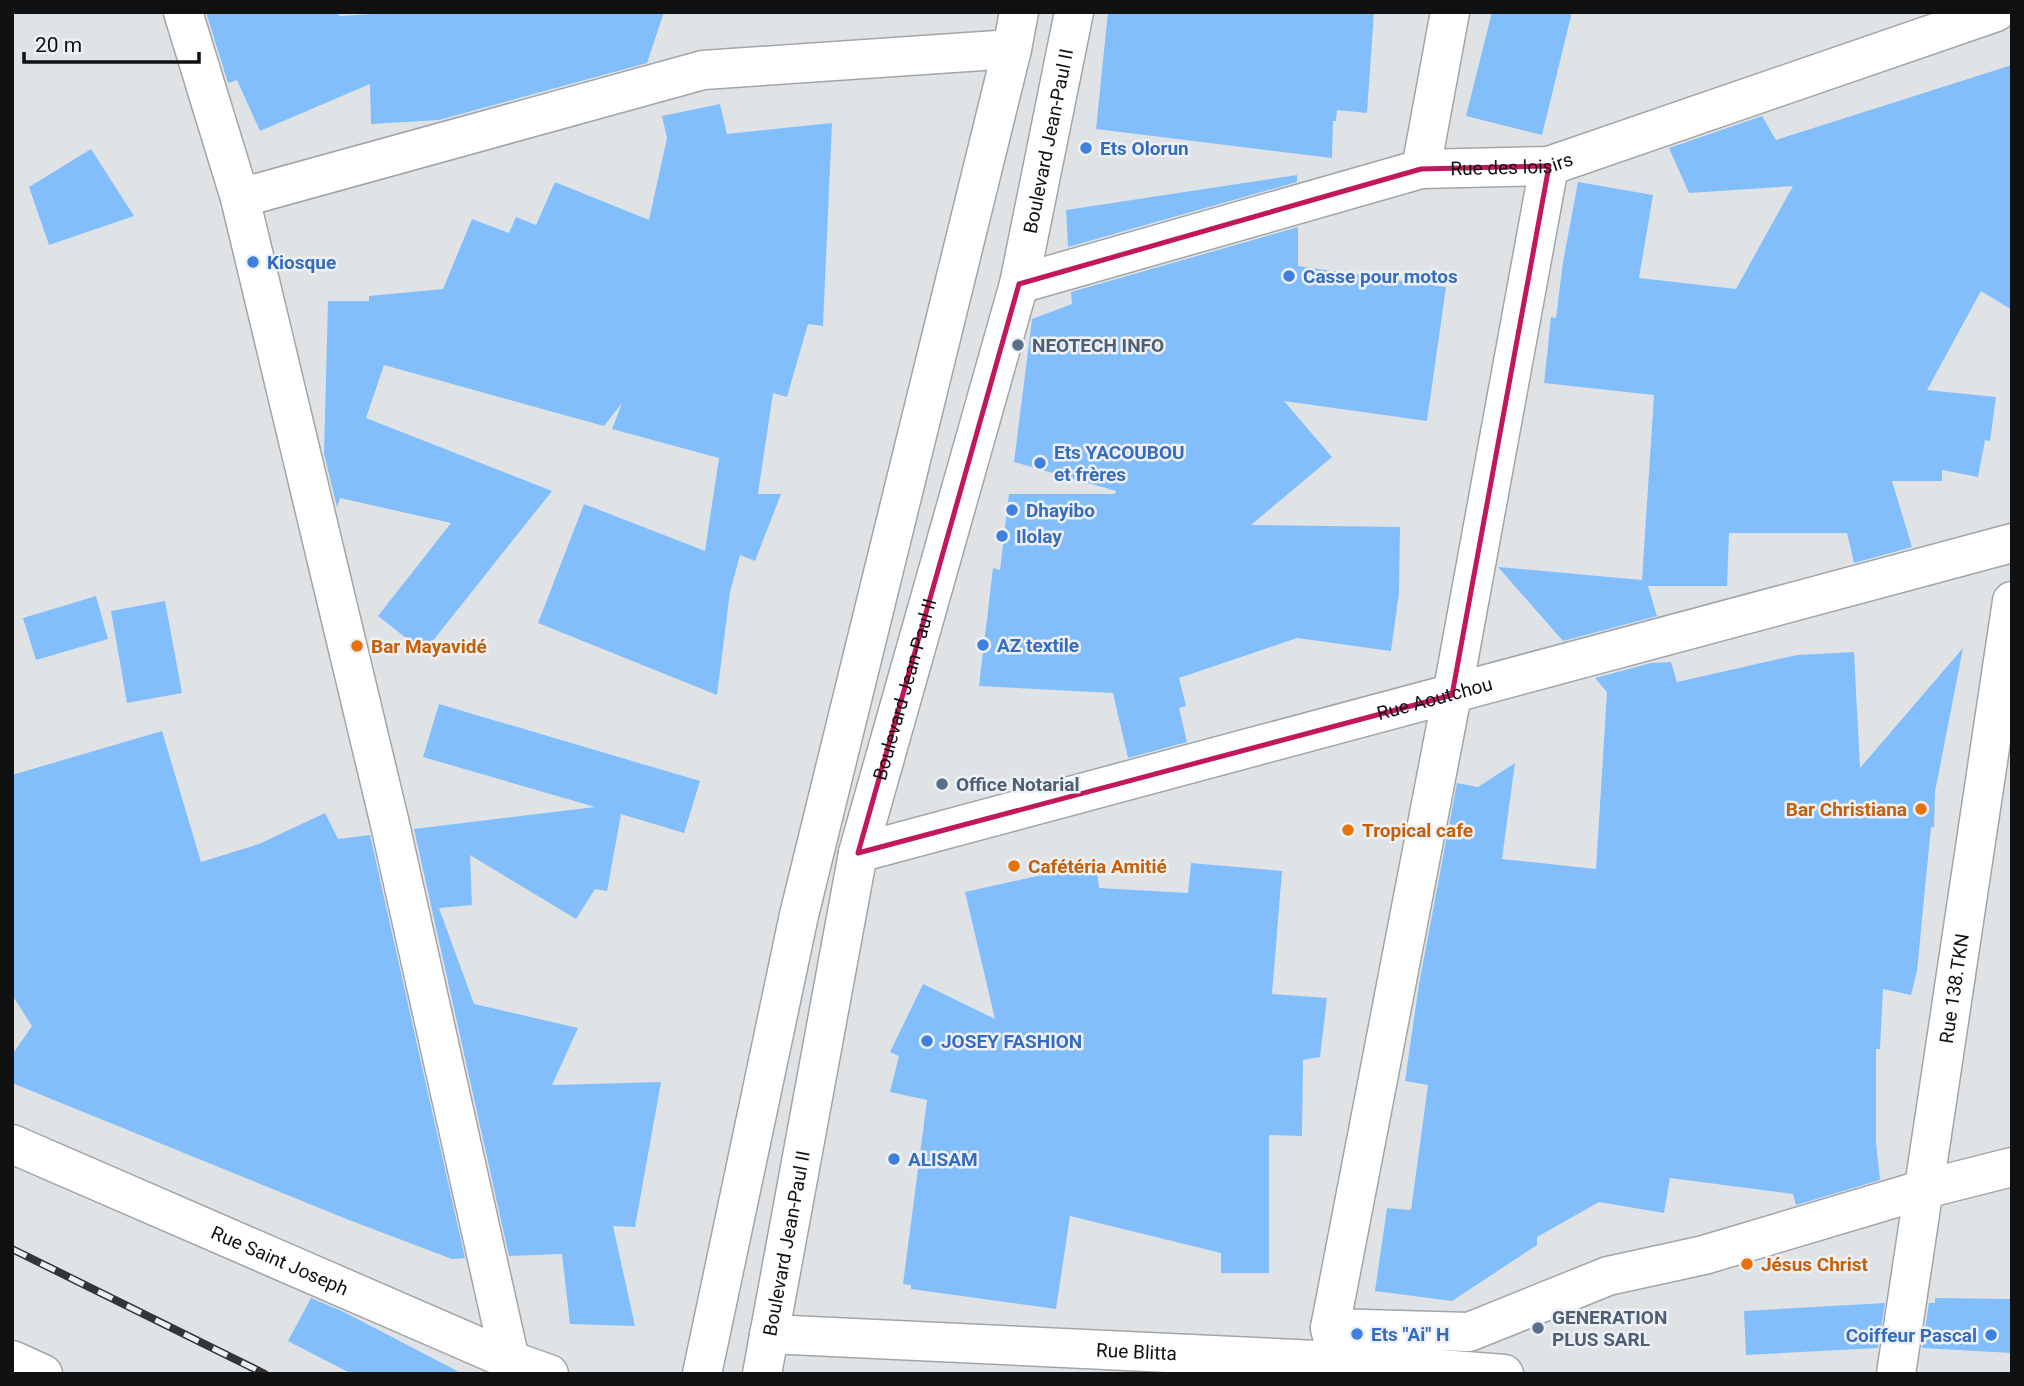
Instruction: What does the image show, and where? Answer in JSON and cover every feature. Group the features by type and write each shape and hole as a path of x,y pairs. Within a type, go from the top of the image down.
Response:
{"street":[{"path":"183,12 240,198 389,820 513,1367"},
{"name":"Boulevard Jean-Paul II","path":"762,1374 858,853 1018,284 1074,12"},
{"path":"1420,169 1450,12"},
{"name":"Rue des loisirs","path":"1018,284 1420,169 1549,166 1996,12"},
{"path":"240,198 702,70 1015,31 799,915 702,1374"},
{"path":"1549,166 1334,1345 1469,1332 1608,1276 1704,1255 1925,1189 2012,1167"},
{"name":"Rue Aoutchou","path":"858,853 2012,543"},
{"name":"Rue 138.TKN","path":"1896,1374 2012,601"},
{"name":"Rue Saint Joseph","path":"12,1144 513,1367 549,1374"},
{"name":"Rue Blitta","path":"769,1334 1334,1345 1504,1374"},
{"path":"12,1360 43,1374"}],"highlighted area":[{"path":"1549,166 1452,695 858,853 1019,284 1421,169"}],"building":[{"path":"206,12 339,12 339,16 404,12 664,12 647,63 439,120 371,124 370,84 260,131 237,80 228,83"},
{"path":"1108,12 1374,12 1367,113 1337,110 1336,121 1333,121 1332,158 1096,129"},
{"path":"1492,12 1572,12 1542,135 1466,116"},
{"path":"2012,65 2012,310 1981,291 1927,390 1996,397 1990,441 1985,440 1978,477 1942,470 1942,481 1892,481 1912,547 1854,563 1847,533 1729,533 1727,586 1648,586 1657,616 1563,641 1498,567 1642,580 1654,395 1544,383 1551,317 1556,318 1578,182 1653,195 1639,278 1736,289 1793,186 1689,193 1669,148 1762,116 1776,140"},
{"path":"720,104 727,134 832,123 823,326 808,324 787,397 773,393 758,494 781,494 755,561 740,555 730,592 717,695 538,623 584,504 705,551 719,458 612,429 622,403 604,426 384,365 366,418 552,491 424,652 378,616 451,523 340,498 337,507 324,454 328,301 369,301 369,296 443,289 472,219 509,233 516,217 536,225 555,182 649,220 667,138 662,116"},
{"path":"91,149 134,216 49,245 29,187"},
{"path":"1297,175 1297,182 1068,247 1066,210"},
{"path":"1298,227 1298,266 1446,287 1427,421 1284,401 1332,457 1251,525 1400,527 1399,593 1391,651 1297,638 1179,678 1186,706 1179,708 1187,742 1128,758 1113,693 979,686 993,568 1000,570 1009,494 1115,494 1116,491 1014,462 1032,319 1072,304 1071,292"},
{"path":"96,596 108,639 36,660 23,618"},
{"path":"165,601 182,693 127,703 111,611"},
{"path":"1963,648 1935,792 1934,827 1931,827 1917,971 1911,995 1883,989 1880,1049 1876,1049 1876,1142 1880,1180 1796,1205 1793,1194 1670,1178 1664,1213 1599,1202 1537,1237 1537,1245 1452,1301 1375,1291 1387,1208 1411,1210 1428,1085 1405,1081 1419,984 1457,783 1478,787 1515,763 1502,859 1596,869 1607,692 1595,678 1651,663 1671,662 1677,682 1797,655 1854,652 1860,768"},
{"path":"439,704 700,781 684,833 621,814 607,891 595,889 576,919 470,855 472,905 439,908 474,1004 578,1028 552,1085 661,1082 635,1227 613,1226 635,1326 570,1324 562,1254 509,1256 414,829 595,807 423,757"},
{"path":"162,731 201,862 259,844 325,813 338,839 370,835 465,1258 452,1259 349,1220 12,1083 12,1055 32,1026 12,995 12,775"},
{"path":"1096,863 1099,888 1188,893 1191,863 1282,871 1272,994 1327,998 1320,1057 1303,1060 1302,1136 1269,1135 1269,1273 1221,1273 1221,1253 1070,1216 1056,1309 911,1289 911,1285 903,1284 927,1100 890,1092 899,1056 890,1052 923,984 995,1019 965,892"},
{"path":"311,1298 344,1312 463,1374 352,1374 288,1341"},
{"path":"1935,1298 2012,1299 2012,1353 1922,1348 1929,1303 1935,1303"},
{"path":"1885,1303 1878,1348 1746,1355 1744,1311"}],"railway":[{"path":"12,1249 265,1374"}],"place":[{"name":"Ets Olorun","path":"1086,148"},
{"name":"Kiosque","path":"253,262"},
{"name":"Casse pour motos","path":"1289,276"},
{"name":"NEOTECH INFO","path":"1018,345"},
{"name":"Ets YACOUBOU et frères","path":"1040,463"},
{"name":"Dhayibo","path":"1012,510"},
{"name":"Ilolay","path":"1002,536"},
{"name":"AZ textile","path":"983,645"},
{"name":"Bar Mayavidé","path":"357,646"},
{"name":"Office Notarial","path":"942,784"},
{"name":"Bar Christiana","path":"1921,809"},
{"name":"Tropical cafe","path":"1348,830"},
{"name":"Cafétéria Amitié","path":"1014,866"},
{"name":"JOSEY FASHION","path":"927,1041"},
{"name":"ALISAM","path":"894,1159"},
{"name":"Jésus Christ","path":"1747,1264"},
{"name":"GENERATION PLUS SARL","path":"1538,1328"},
{"name":"Ets \"Ai\" H","path":"1357,1334"},
{"name":"Coiffeur Pascal","path":"1991,1335"}]}
